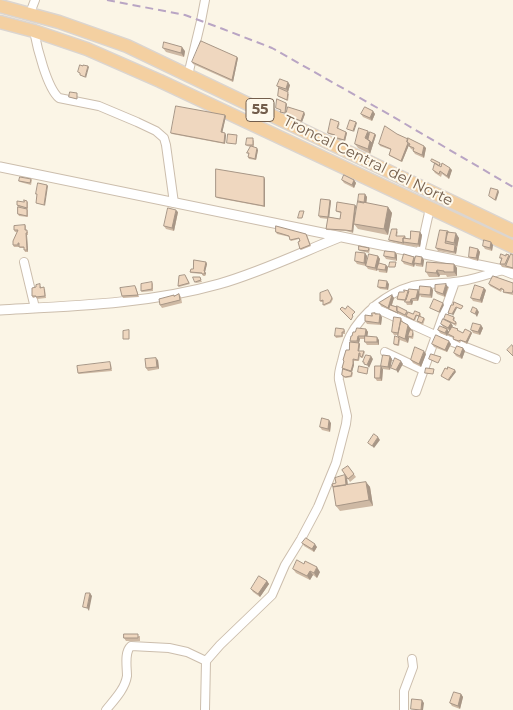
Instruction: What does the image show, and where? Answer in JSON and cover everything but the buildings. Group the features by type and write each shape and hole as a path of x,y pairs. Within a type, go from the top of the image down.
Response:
{"highway":[{"name":"Troncal Central del Norte","path":"0,6 30,13 127,46 513,231"},
{"name":"Troncal Central del Norte","path":"0,22 87,49 160,81 513,247"}],"street":[{"path":"30,13 35,0"},
{"path":"188,75 205,0"},
{"path":"34,31 49,81 59,98 108,109 156,131 164,138 174,203"},
{"path":"0,167 472,263 513,274"},
{"path":"420,253 430,208"},
{"path":"0,310 60,307 146,299 203,288 253,273 340,237"},
{"path":"24,262 35,308"},
{"path":"471,279 472,263"},
{"path":"205,710 206,662 220,645 272,595 285,565 302,539 318,507 336,463 347,416 338,378 345,347 351,334 373,307 395,293 411,286 455,282 503,270"},
{"path":"416,392 455,282"},
{"path":"373,307 435,335 496,359"},
{"path":"385,352 423,370"},
{"path":"106,710 117,697 126,679 127,654 131,646 169,648 187,652 206,662"},
{"path":"404,710 404,691 413,667 412,659"}],"railway":[{"path":"107,0 185,15 272,48 513,187"}]}
